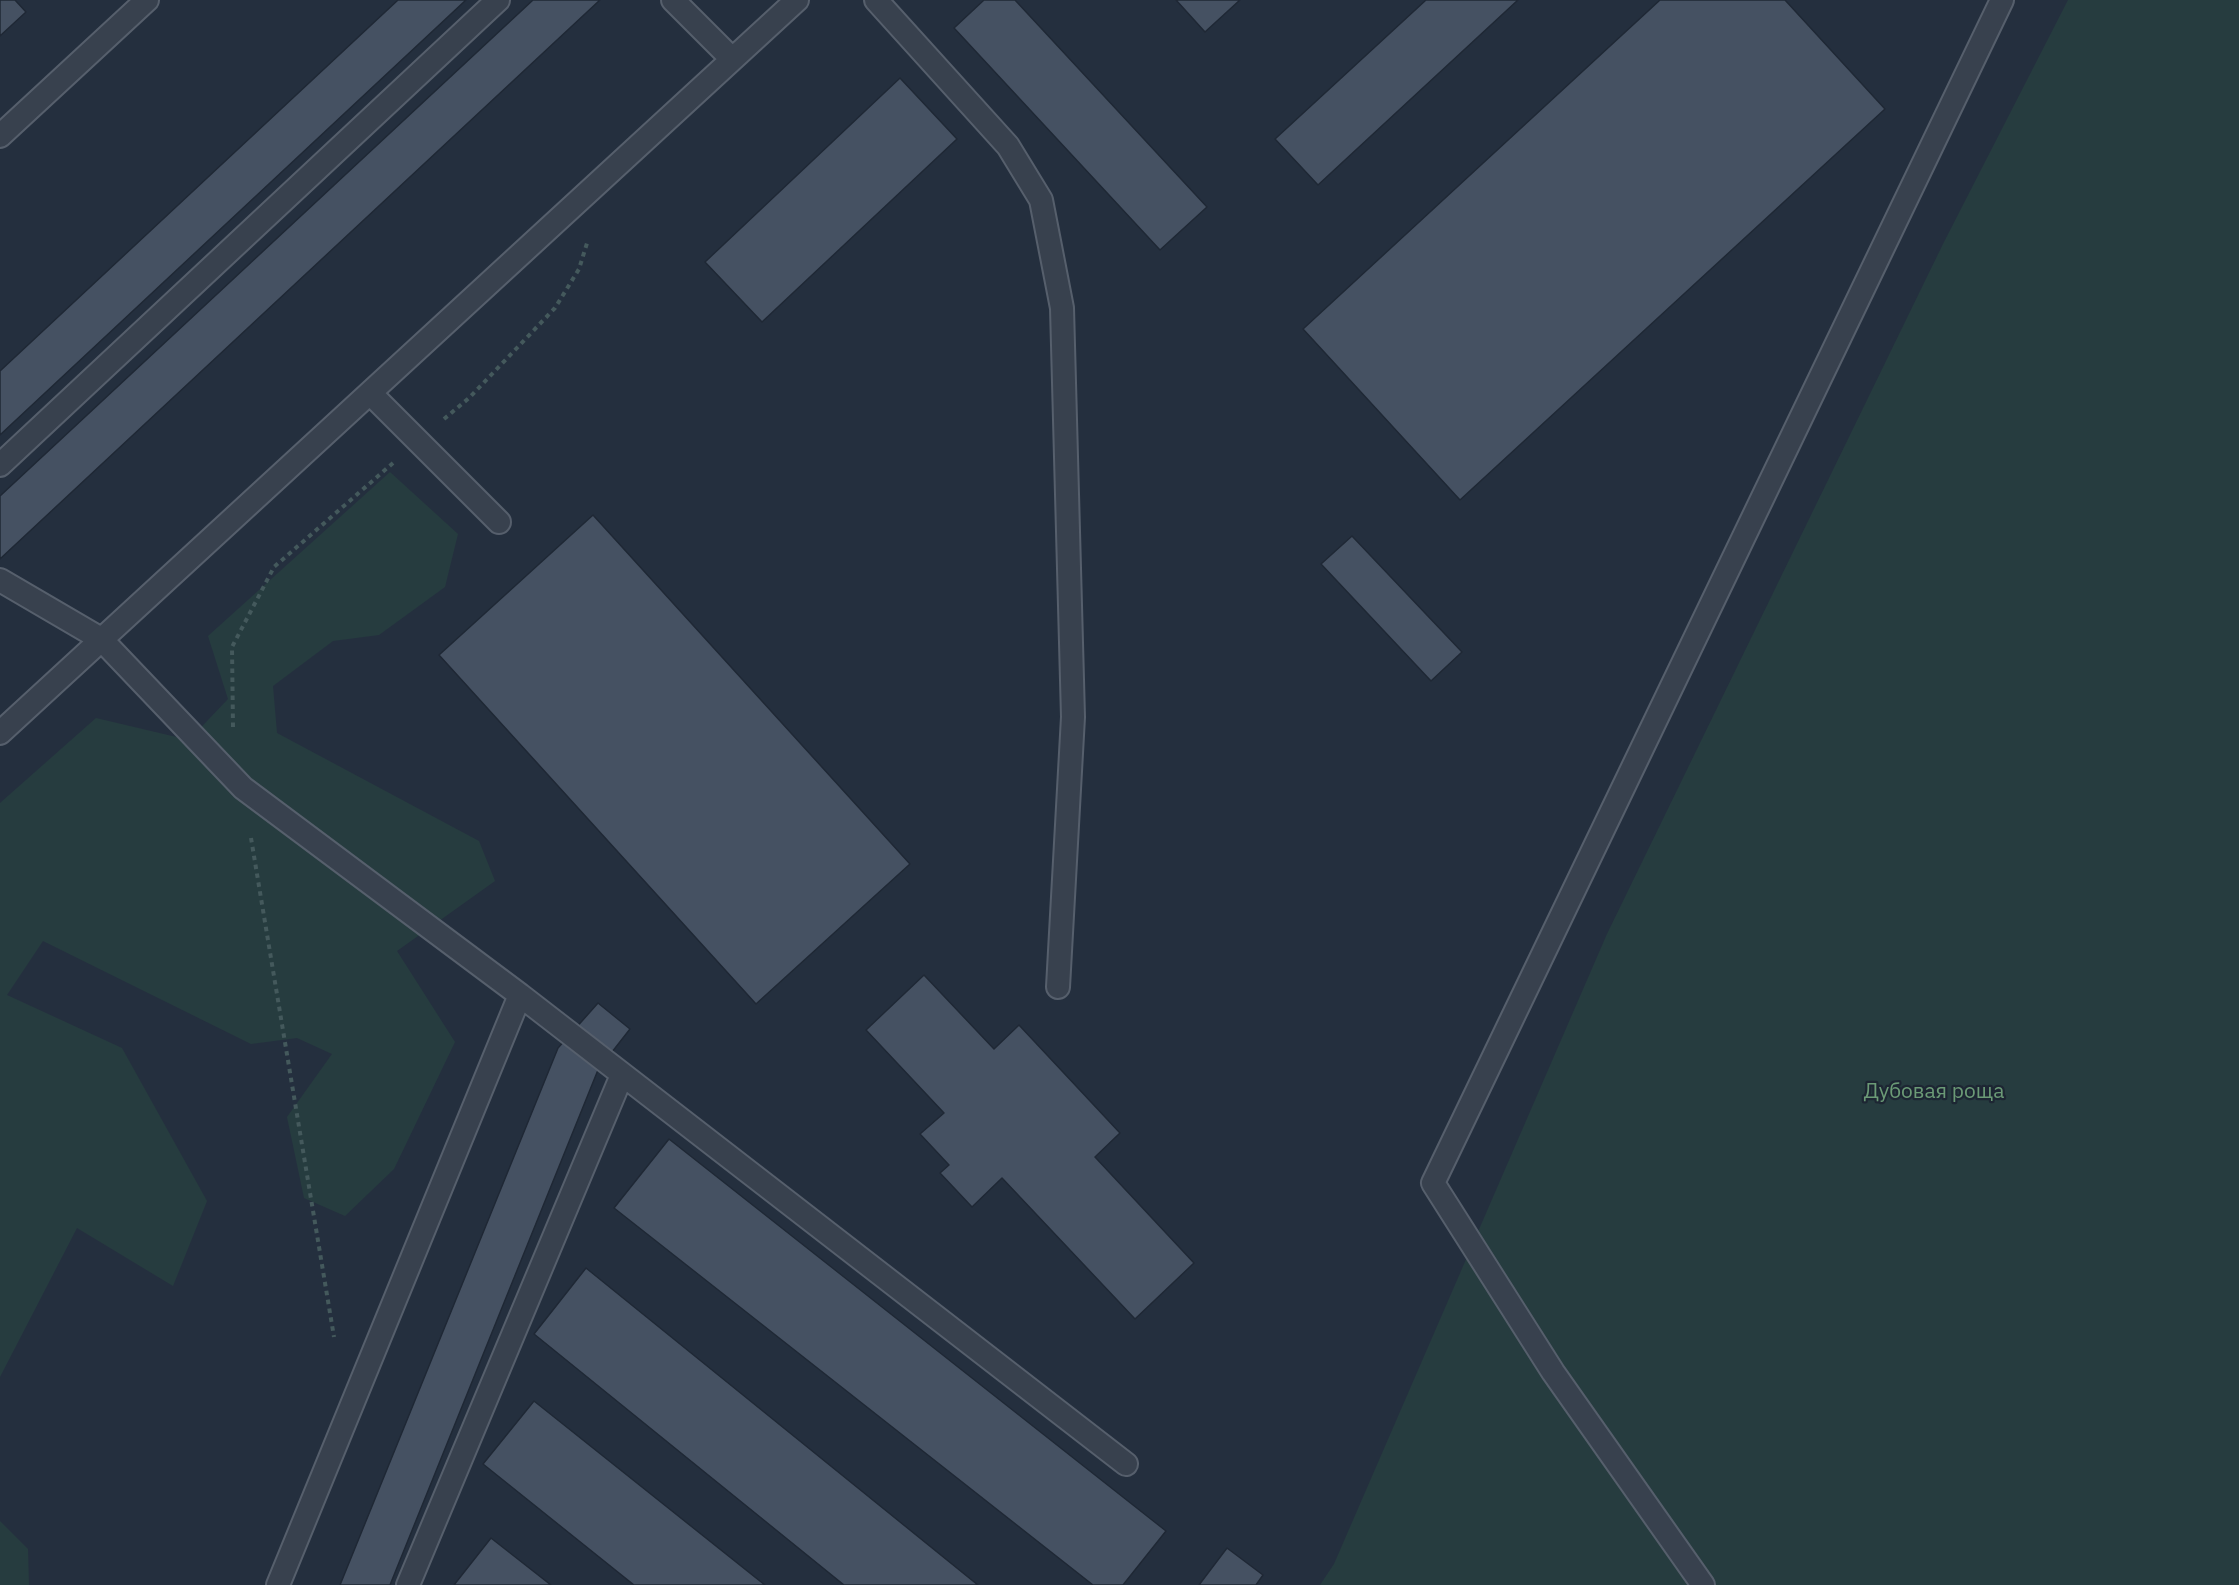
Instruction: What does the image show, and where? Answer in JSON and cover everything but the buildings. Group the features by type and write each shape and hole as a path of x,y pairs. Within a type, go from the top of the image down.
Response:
{"lane":[{"path":"0,136 147,0"},
{"path":"0,465 498,0"},
{"path":"673,0 732,59"},
{"path":"0,733 797,0"},
{"path":"876,0 1008,146 1041,200 1062,308 1073,717 1058,987"},
{"path":"1702,1585 1553,1372 1433,1183 2002,0"},
{"path":"370,393 498,522"},
{"path":"0,580 101,639 243,788 520,995 1126,1464"},
{"path":"278,1585 520,995"},
{"path":"408,1585 622,1075"}],"path":[{"path":"234,734 232,647 274,567 469,398 555,308 579,269 588,238"},
{"path":"243,788 334,1337"}],"green space":[{"name":"Дубовая роща","path":"2068,0 2239,0 2239,1585 1320,1585 1334,1564 1607,934 1943,244"},
{"path":"390,472 458,534 445,587 379,635 333,641 273,686 277,733 479,841 495,881 397,951 455,1042 394,1169 345,1216 304,1198 287,1117 332,1054 297,1038 251,1044 43,941 7,995 122,1048 207,1201 173,1286 77,1228 0,1377 0,803 96,718 189,740 228,699 208,636"},
{"path":"0,1521 28,1549 29,1585 0,1585"}]}
